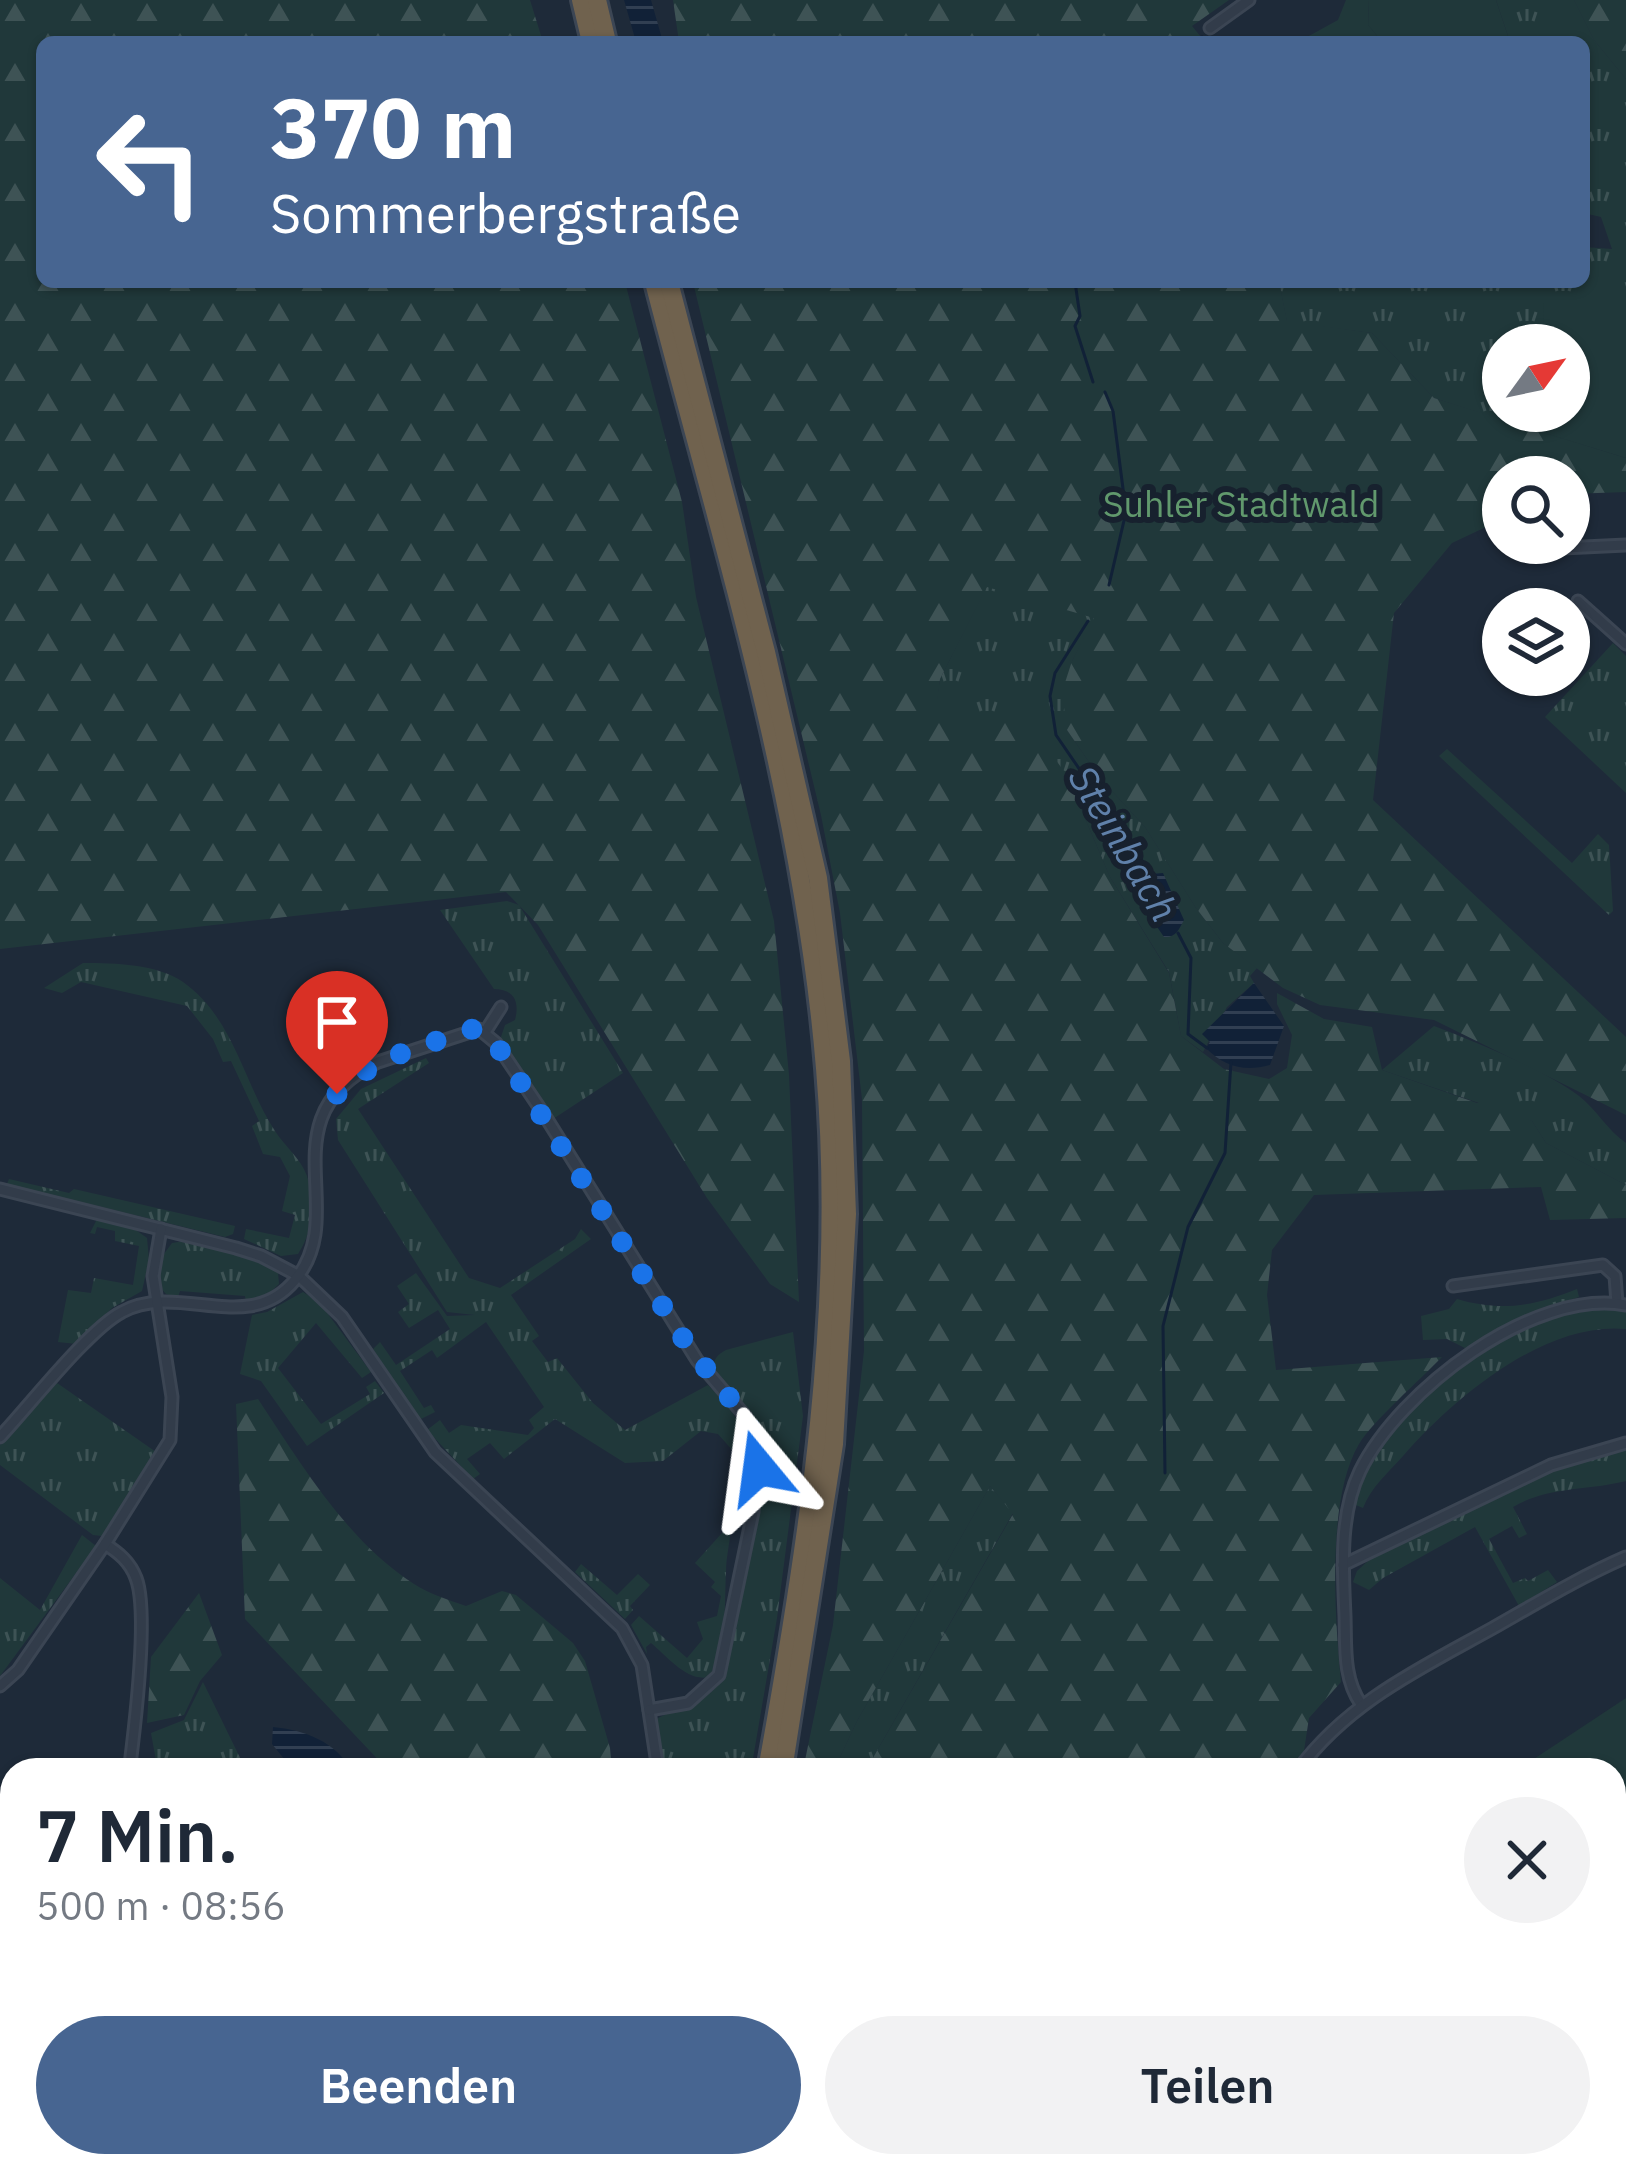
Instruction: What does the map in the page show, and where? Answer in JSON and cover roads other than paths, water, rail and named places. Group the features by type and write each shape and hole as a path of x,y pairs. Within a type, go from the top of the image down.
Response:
{"highway":[{"path":"580,0 589,36"},
{"path":"597,0 606,36"},
{"path":"656,288 759,654 803,889 825,1069 831,1216 828,1331 819,1441 769,1758"},
{"path":"670,288 820,892 841,1061 847,1214 834,1444 785,1758"}],"street":[{"path":"1210,28 1249,0"},
{"path":"1590,547 1626,545"},
{"path":"1590,612 1626,644"},
{"path":"485,1032 501,1006"},
{"path":"0,1437 106,1322 133,1307 154,1303 257,1307 271,1301 299,1276 315,1228 314,1144 337,1094 378,1062 473,1029 485,1032 544,1116 688,1346 746,1418 758,1447 753,1512 719,1675 688,1703 649,1710"},
{"path":"0,1190 261,1256 299,1276 342,1317 435,1452 622,1628 642,1665 656,1758"},
{"path":"0,1686 18,1670 170,1440 172,1397 154,1303 161,1229"},
{"path":"1361,1704 1347,1675 1342,1565 1347,1514 1358,1474 1383,1432 1422,1390 1462,1357 1548,1315 1587,1302 1621,1304 1615,1276 1604,1265 1454,1286"},
{"path":"1342,1565 1552,1465 1626,1443"},
{"path":"105,1544 122,1556 139,1586 131,1758"},
{"path":"1307,1758 1361,1704 1626,1557"}],"water":[{"path":"624,0 651,0 661,36 634,36"},
{"path":"1163,873 1184,920 1168,937 1131,889 1151,874"},
{"path":"1254,983 1284,1026 1270,1065 1244,1068 1213,1054 1202,1034"},
{"path":"273,1727 297,1731 318,1739 343,1758 283,1758 272,1744"}],"waterway":[{"name":"Steinbach","path":"1076,288 1080,316 1075,326 1093,382"},
{"name":"Steinbach","path":"1105,392 1113,411 1126,512 1109,585"},
{"name":"Steinbach","path":"1088,621 1055,673 1050,696 1056,735 1152,875"},
{"name":"Steinbach","path":"1178,933 1191,958 1188,1034 1207,1048"},
{"name":"Steinbach","path":"1165,1473 1163,1326 1188,1227 1225,1153 1231,1062"}],"park label":[{"name":"Suhler Stadtwald","path":"1241,503"}]}
